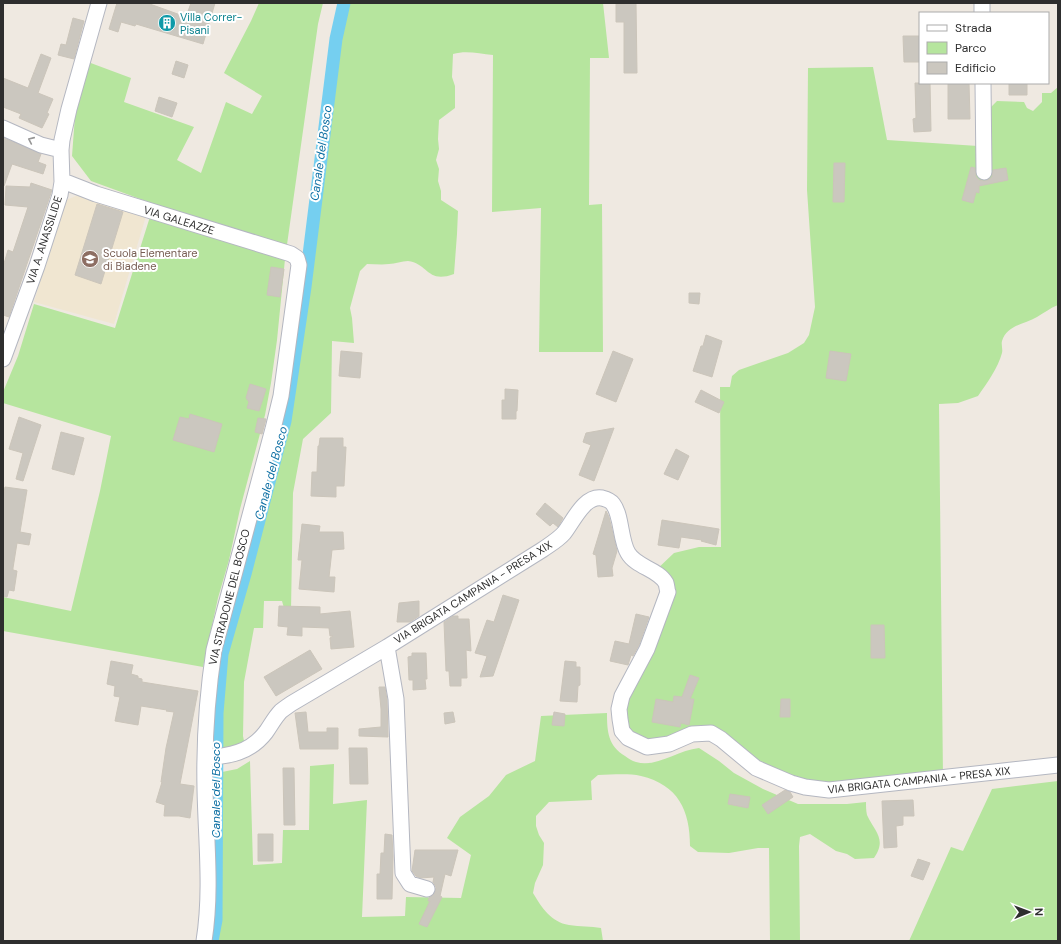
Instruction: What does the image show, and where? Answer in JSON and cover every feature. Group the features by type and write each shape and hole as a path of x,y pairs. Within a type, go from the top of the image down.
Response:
{"street":[{"name":"VIA A. ANASSILIDE","path":"3,359 37,266 60,195 62,182 61,150 65,124 99,3"},
{"path":"983,84 984,172"},
{"path":"3,128 41,145 61,150"},
{"name":"VIA GALEAZZE","path":"62,182 96,194 291,254 297,258"},
{"name":"VIA STRADONE DEL BOSCO","path":"204,941 208,905 205,726 209,685 214,650 281,396 299,270 297,258"},
{"name":"VIA BRIGATA CAMPANIA - PRESA XIX","path":"205,758 227,756 255,743 265,733 280,712 294,702 387,647 553,542 563,534 582,507 590,501 599,498 607,499 613,504 628,553 636,561 660,577 666,583 668,592 647,649 622,696 619,709 620,719 622,731 628,738 642,745 652,746 669,744 692,734 711,733 721,739 756,768 791,783 822,790 1058,765"},
{"path":"387,647 396,699 403,873 410,884 427,889"},
{"path":"194,941 198,932 208,875"}],"shaded area":[{"name":"Scuola Elementare di Biadene","path":"78,195 146,216 114,324 34,302 64,201"}],"green space":[{"path":"259,3 323,3 318,24 285,259 271,383 265,415 240,509 229,560 218,598 203,667 3,631 3,597 71,611 100,491 111,436 3,403 3,392 18,356 34,304 115,328 154,204 91,181 72,156 75,116 88,62 131,78 124,102 194,127 177,160 201,173 226,102 252,114 262,96 224,73"},
{"path":"341,3 603,3 609,58 590,58 589,205 602,204 603,352 539,352 541,208 492,212 493,55 468,52 453,54 452,77 455,86 455,108 439,120 439,149 436,160 439,169 438,181 441,191 441,200 458,211 454,274 438,277 415,263 408,261 394,264 367,264 360,271 350,308 354,343 332,341 331,413 303,439 293,493 291,611 284,608 282,601 264,601 263,628 254,628 244,682 244,741 238,747 212,756 219,675 257,514 303,261 336,27"},
{"path":"873,67 887,140 978,146 988,110 997,101 1024,102 1027,108 1033,111 1042,102 1042,93 1051,93 1058,87 1058,305 1008,331 1002,341 1002,353 998,364 978,396 958,403 939,404 943,777 802,786 713,735 648,744 625,728 625,714 628,702 648,661 668,597 654,572 674,553 699,547 721,547 720,387 730,387 732,376 739,370 788,353 804,343 809,335 815,307 807,190 808,68"},
{"path":"607,713 608,732 612,743 619,752 635,762 652,763 691,749 699,748 734,773 763,789 798,804 847,804 866,802 867,815 880,841 878,851 874,858 855,859 847,854 836,851 810,834 800,837 800,941 770,941 769,848 758,848 729,853 698,852 690,846 688,821 684,810 673,793 664,786 654,780 636,775 598,775 591,781 592,800 549,802 536,816 536,826 544,843 543,865 535,883 533,893 552,918 569,925 601,928 603,941 215,941 216,908 212,774 237,769 250,761 253,865 282,863 283,830 309,830 310,766 334,764 333,804 367,800 362,917 405,916 406,897 461,898 471,855 447,838 460,817 489,796 506,775 535,761 541,716"},
{"path":"1058,781 1058,941 909,941 951,847 963,851 992,789"}],"building":[{"name":"Villa Correr- Pisani","path":"117,3 147,3 186,17 191,3 215,3 203,44 136,24 135,26 121,22 118,32 109,29"},
{"path":"636,3 637,73 624,73 624,22 616,22 616,4"},
{"path":"73,18 84,21 74,59 58,55 61,44 66,45"},
{"path":"903,36 919,36 919,62 904,62"},
{"path":"41,54 51,58 38,93 53,99 47,113 49,114 42,128 19,118 21,114 3,107 3,78 28,88"},
{"path":"176,61 188,65 184,78 172,74"},
{"path":"915,83 930,84 931,131 914,132 913,119 916,118"},
{"path":"948,84 969,84 970,119 948,119"},
{"path":"1009,84 1027,84 1027,95 1009,95"},
{"path":"159,97 177,103 172,117 155,111"},
{"path":"4,138 41,154 38,162 46,165 43,174 12,164 3,186"},
{"path":"834,163 845,163 844,202 833,202"},
{"path":"971,167 975,168 976,177 979,180 984,181 992,177 993,170 1006,168 1008,180 979,186 979,193 976,192 973,203 962,200"},
{"path":"31,183 52,190 9,317 3,315 3,267 8,250 13,252 28,207 5,205 6,186 30,187"},
{"path":"97,204 123,212 101,284 75,275"},
{"path":"271,267 284,269 280,297 267,295"},
{"path":"689,293 700,293 699,304 689,303"},
{"path":"706,335 722,341 712,377 693,371"},
{"path":"341,351 362,353 360,378 339,376"},
{"path":"613,351 633,359 616,402 596,394"},
{"path":"830,351 851,354 846,381 826,378"},
{"path":"250,384 266,389 259,411 247,408 249,402 246,398"},
{"path":"505,389 518,390 516,419 502,419 502,400 505,400"},
{"path":"701,390 724,402 719,413 695,402"},
{"path":"190,414 222,424 214,452 173,440 180,417 189,419"},
{"path":"19,417 41,425 23,481 16,479 23,453 9,449"},
{"path":"258,418 266,419 262,434 255,432"},
{"path":"614,428 594,481 579,475 591,445 583,442 586,433"},
{"path":"61,432 84,438 74,475 52,469"},
{"path":"320,438 343,438 343,447 346,447 344,486 336,486 336,497 311,496 312,472 317,472 318,446"},
{"path":"676,449 689,456 678,480 664,474"},
{"path":"5,487 27,490 20,532 31,534 29,545 17,543 13,568 13,570 17,571 14,591 9,590 7,597 3,596 3,498"},
{"path":"545,503 563,518 558,527 553,523 550,526 536,514"},
{"path":"606,511 609,517 617,551 612,568 613,576 598,577 596,555 593,554"},
{"path":"662,520 719,529 716,545 701,541 702,540 681,537 679,548 658,545"},
{"path":"302,524 320,526 319,532 343,532 344,549 332,550 329,577 335,577 334,592 299,589 302,560 298,560"},
{"path":"503,595 519,600 493,676 480,677 487,656 475,653 487,620 494,622"},
{"path":"419,601 419,616 410,622 397,622 399,603"},
{"path":"279,606 320,607 320,614 350,611 354,647 331,649 330,638 333,636 330,636 329,628 302,627 302,636 287,635 288,627 278,626"},
{"path":"636,614 649,617 639,645 633,656 631,655 628,665 610,661 615,641 629,644"},
{"path":"453,616 458,616 458,619 469,619 471,651 466,650 467,678 461,678 461,686 450,686 449,671 446,671 444,622"},
{"path":"871,625 884,625 885,658 871,658"},
{"path":"310,650 322,669 276,696 264,677"},
{"path":"412,653 426,653 426,689 413,690 413,680 409,680 408,657 412,656"},
{"path":"111,661 133,665 131,674 138,676 138,678 142,679 142,682 198,691 180,784 194,786 190,818 164,816 165,805 156,802 162,782 166,748 174,712 141,706 138,725 115,721 120,697 114,696 115,686 107,684"},
{"path":"565,661 576,662 576,667 580,667 580,685 578,686 577,702 560,701"},
{"path":"690,675 699,678 690,699 694,699 689,725 681,723 680,727 652,722 656,699 673,702 674,696 682,697"},
{"path":"379,687 385,687 387,700 388,737 359,736 359,729 381,727"},
{"path":"781,699 790,699 790,717 780,717"},
{"path":"306,712 308,732 327,732 327,728 338,728 338,749 300,749 295,713"},
{"path":"453,712 455,722 445,724 444,713"},
{"path":"554,712 565,714 564,726 552,725"},
{"path":"349,748 367,748 368,784 350,784"},
{"path":"283,768 294,768 295,825 284,825"},
{"path":"785,790 790,792 793,797 768,814 762,805"},
{"path":"730,794 750,797 748,808 728,804"},
{"path":"913,800 914,816 903,816 903,825 896,826 897,847 884,848 882,801"},
{"path":"258,834 273,834 273,861 258,861"},
{"path":"385,834 392,835 392,899 377,899 377,874 380,874 381,853 384,853"},
{"path":"415,850 458,850 451,876 445,874 440,896 442,897 427,927 419,924 430,901 428,901 429,898 435,892 436,887 433,882 434,877 420,878 412,871"},
{"path":"918,859 930,863 923,880 911,876"}],"waterway":[{"name":"Canale del Bosco","path":"212,941 216,920 217,713 222,654 245,574 285,421 305,287 336,39 344,3"}],"place":[{"name":"Villa Correr- Pisani","path":"167,23"},
{"name":"Scuola Elementare di Biadene","path":"90,259"}]}
